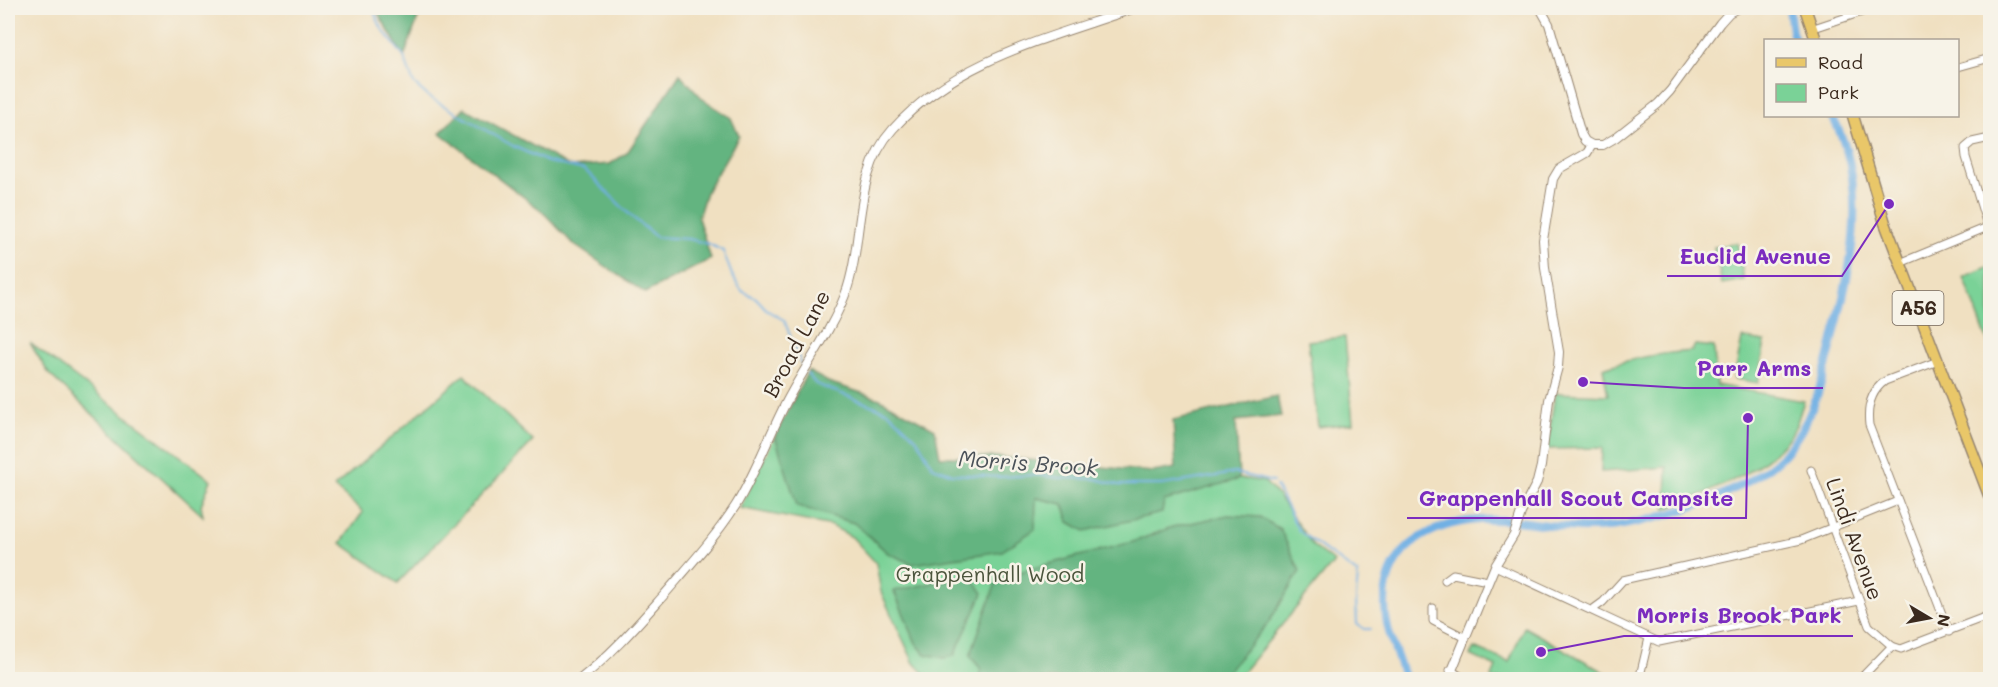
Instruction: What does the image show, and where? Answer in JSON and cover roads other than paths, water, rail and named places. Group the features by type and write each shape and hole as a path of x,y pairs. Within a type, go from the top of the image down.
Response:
{"main road":[{"path":"1806,8 1816,39"},
{"name":"A56","path":"1853,117 1875,194 1990,498"}],"street":[{"name":"Broad Lane","path":"579,680 615,649 702,552 725,522 742,494 845,294 871,169 883,141 892,130 921,103 972,69 1020,48 1134,8"},
{"path":"1540,8 1552,32 1581,134 1592,145 1603,145 1615,138 1665,98 1728,10 1738,8"},
{"path":"1811,29 1874,8"},
{"path":"1959,67 1990,58"},
{"path":"1990,138 1972,142 1965,148 1990,235"},
{"path":"1448,680 1450,670 1488,581 1514,535 1521,513 1537,482 1549,400 1558,367 1559,352 1545,268 1543,240 1552,179 1559,170 1587,153 1592,145"},
{"path":"1900,263 1989,227"},
{"path":"1938,361 1885,381 1871,399 1868,416 1869,426 1949,632"},
{"name":"Lindi Avenue","path":"1811,470 1869,626 1892,646"},
{"path":"1592,610 1603,602 1623,580 1801,540 1898,501"},
{"path":"1495,566 1659,642 1859,601"},
{"path":"1445,580 1452,574 1488,581"},
{"path":"1433,608 1433,621 1464,637"},
{"path":"1862,679 1892,646 1901,649 1990,615"},
{"path":"1639,680 1649,638"},
{"path":"1450,670 1467,680"}],"waterway":[{"name":"Morris Brook","path":"372,8 382,29 404,57 414,84 429,97 513,146 548,162 585,170 631,216 656,237 689,239 709,244 723,251 732,275 742,291 756,298 768,311 784,320 802,366"},
{"path":"1789,8 1795,39"},
{"path":"1405,680 1387,624 1385,605 1387,583 1395,564 1406,549 1421,537 1458,523 1479,520 1582,528 1641,522 1694,506 1744,483 1782,456 1793,442 1803,427 1818,394 1847,280 1853,236 1854,192 1851,171 1845,145 1832,117"},
{"name":"Morris Brook","path":"807,374 816,384 889,412 917,439 933,467 953,474 999,477 1036,475 1096,479 1119,485 1162,485 1235,473 1273,482"},
{"name":"Morris Brook","path":"1276,486 1299,531 1358,574 1357,624 1364,629 1371,629"}],"place":[{"name":"Euclid Avenue","path":"1889,204"},
{"name":"Parr Arms","path":"1583,382"},
{"name":"Grappenhall Scout Campsite","path":"1748,418"},
{"name":"Morris Brook Park","path":"1541,652"}],"park label":[{"name":"Grappenhall Wood","path":"990,575"}]}
